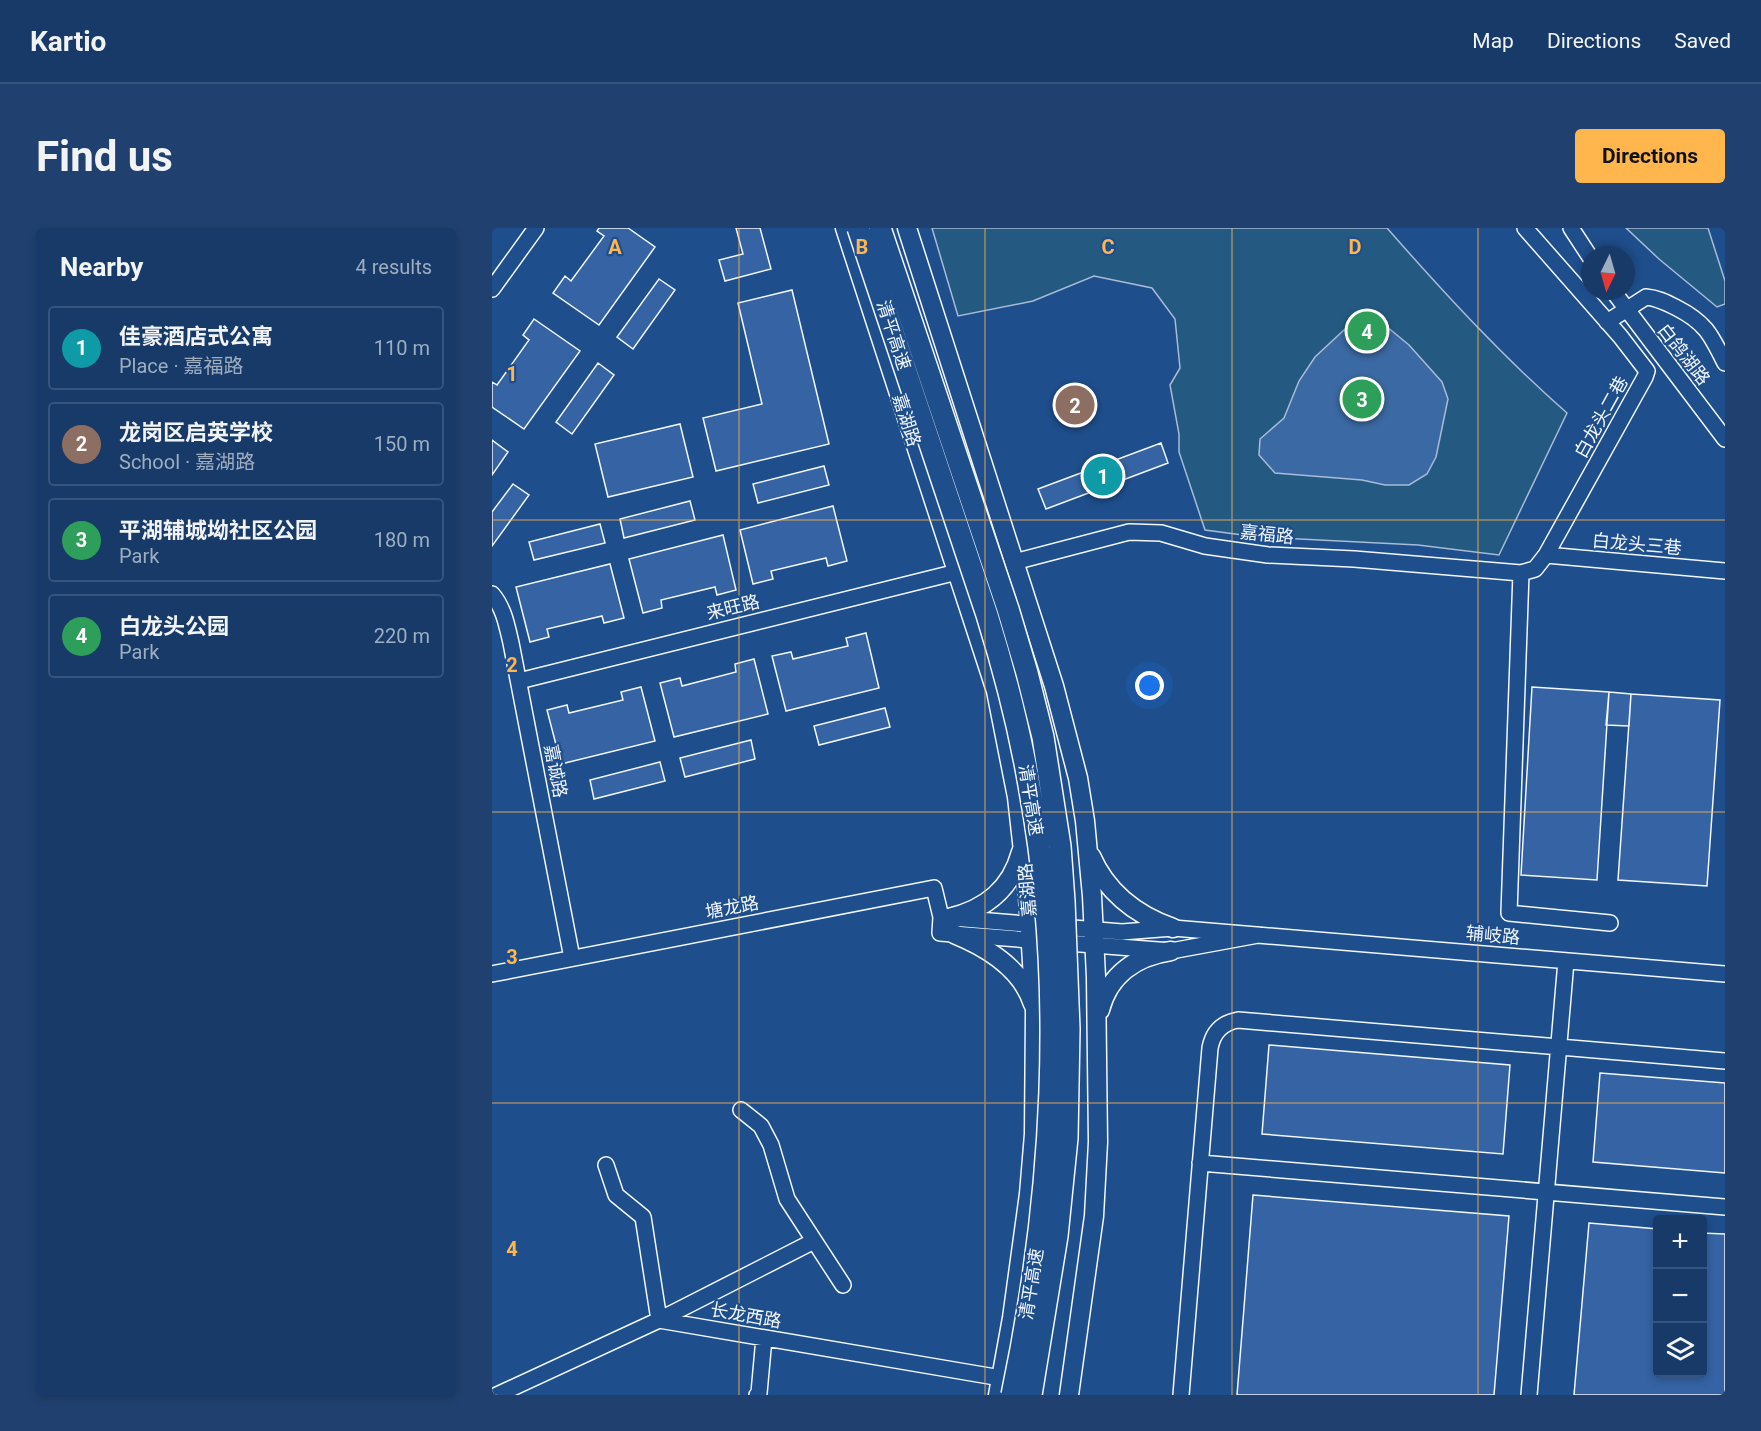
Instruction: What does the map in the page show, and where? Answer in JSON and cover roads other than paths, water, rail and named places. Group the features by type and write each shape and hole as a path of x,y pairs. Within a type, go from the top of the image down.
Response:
{"highway":[{"name":"清平高速","path":"858,228 1002,665 1020,735 1038,844 1048,952 1050,1014 1044,1187 1035,1258 1004,1390"},
{"name":"清平高速","path":"880,228 1008,609 1027,673 1042,737 1060,846 1069,1029 1067,1138 1057,1236 1031,1395"}],"main road":[{"name":"嘉湖路","path":"844,228 996,691 1015,785 1031,932 1035,1012 1034,1134 1029,1194 1004,1390"},
{"path":"907,228 1067,732 1078,778 1087,847 1094,937 1099,1104 1095,1207 1085,1293 1069,1395"},
{"path":"946,925 977,909 999,893 1014,871 1023,844"},
{"path":"1087,847 1102,877 1122,899 1146,917 1173,928"},
{"path":"946,925 984,948 1007,966 1024,986 1035,1012"},
{"path":"1098,1020 1105,994 1122,973 1143,957 1171,951"}],"street":[{"path":"492,289 536,228"},
{"name":"白龙头二巷","path":"1521,573 1534,569 1546,555 1647,374 1646,368 1525,228"},
{"path":"1571,228 1583,246"},
{"path":"1607,322 1646,297 1654,298 1690,315 1706,327 1725,363"},
{"name":"白鸽湖路","path":"1619,300 1725,439"},
{"name":"嘉福路","path":"1014,562 1129,531 1146,531 1175,536 1205,546 1268,555 1354,559 1521,573"},
{"name":"白龙头三巷","path":"1546,555 1725,571"},
{"name":"来旺路","path":"519,681 957,572"},
{"path":"1521,573 1509,913 1610,923"},
{"name":"嘉诚路","path":"492,594 506,619 572,958"},
{"name":"塘龙路","path":"492,974 934,888 946,925"},
{"path":"946,925 1094,937 1171,951 1258,935"},
{"name":"辅岐路","path":"1094,937 1173,928 1725,974"},
{"path":"1529,1395 1566,961"},
{"path":"1181,1395 1211,1041 1219,1029 1231,1021 1725,1060"},
{"path":"741,1110 761,1126 771,1144 787,1199 843,1285"},
{"path":"1200,1163 1725,1207"},
{"path":"606,1165 616,1195 643,1217 659,1320"},
{"path":"497,1395 659,1320 814,1241"},
{"name":"长龙西路","path":"659,1320 764,1338 1004,1390"},
{"path":"757,1395 764,1338"}],"place":[{"name":"白龙头公园","path":"1367,331"},
{"name":"平湖辅城坳社区公园","path":"1362,399"},
{"name":"龙岗区启英学校","path":"1075,405"},
{"name":"佳豪酒店式公寓","path":"1103,476"}]}
